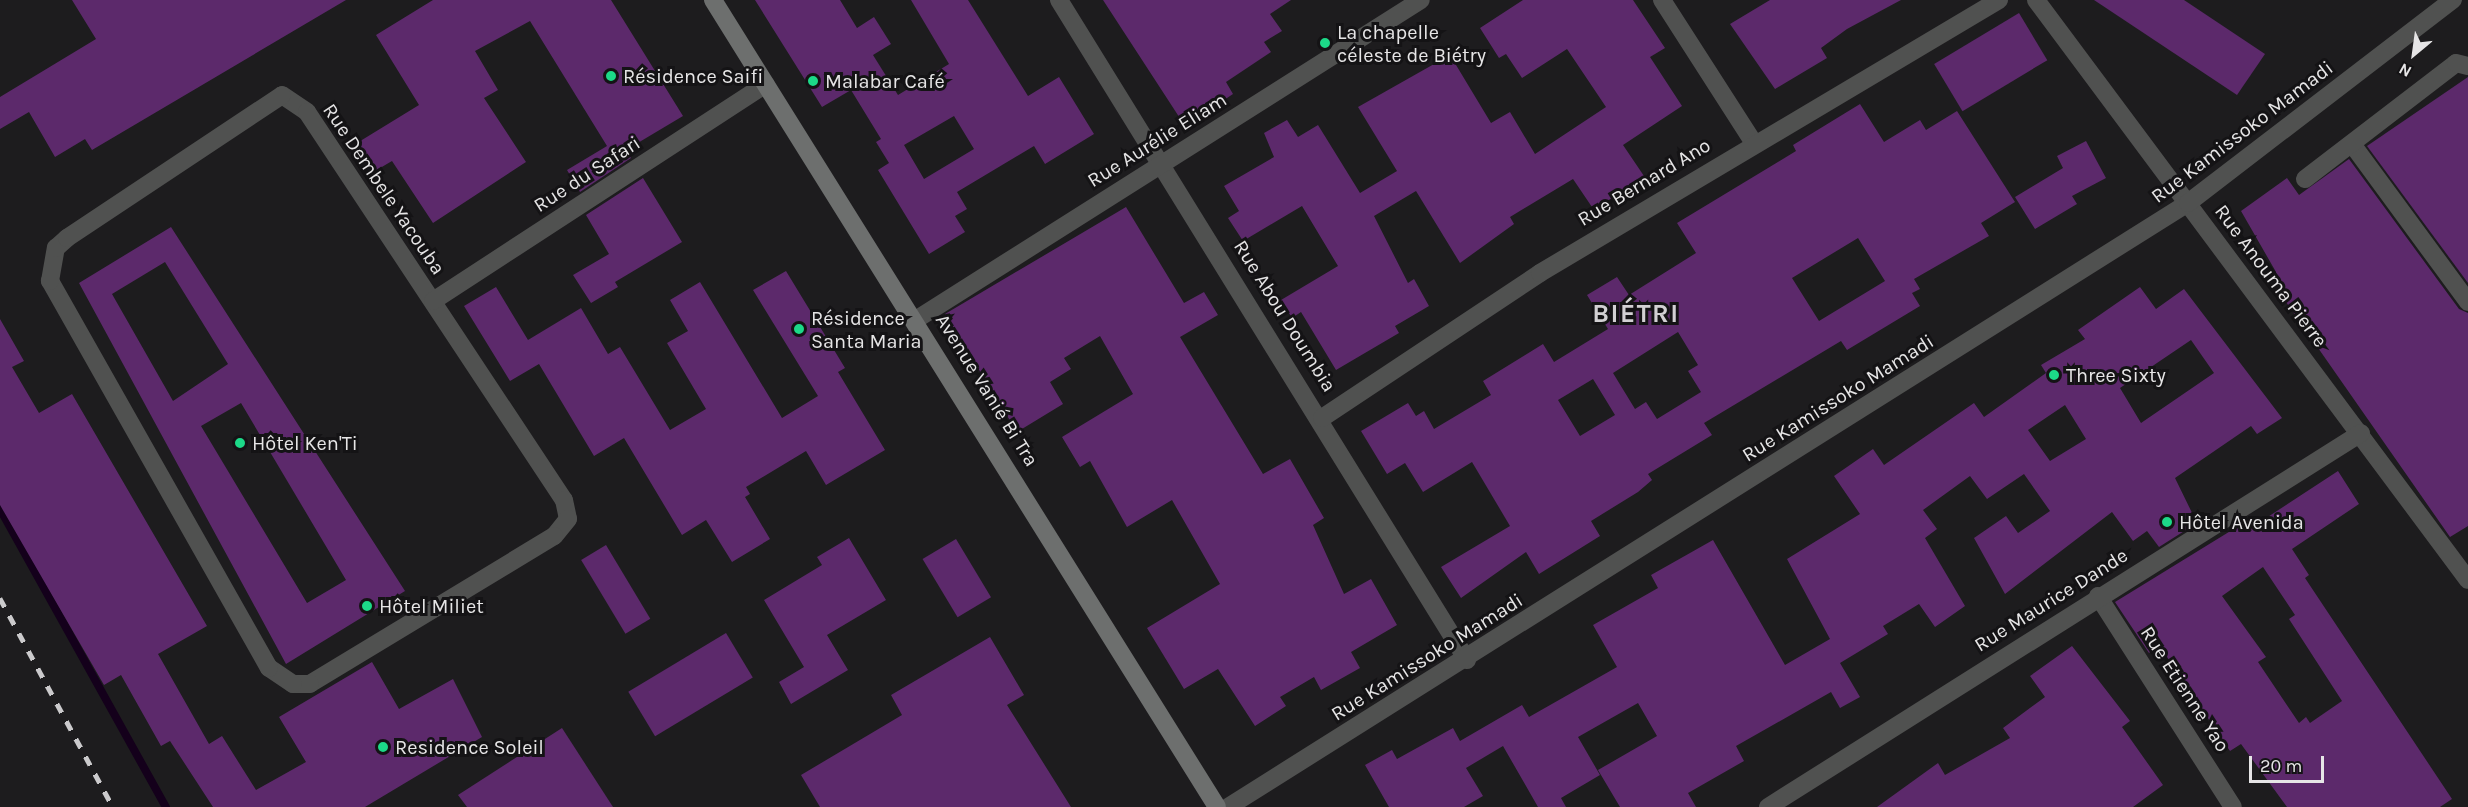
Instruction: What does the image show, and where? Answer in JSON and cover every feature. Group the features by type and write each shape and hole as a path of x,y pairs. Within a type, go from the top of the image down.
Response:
{"street":[{"name":"Avenue Vanié Bi Tra","path":"713,0 917,319 1217,807"},
{"name":"Rue Abou Doumbia","path":"1059,0 1322,418 1467,660"},
{"name":"Rue Aurélie Eliam","path":"917,319 1421,0"},
{"path":"1662,0 1753,142"},
{"name":"Rue Bernard Ano","path":"1322,418 1540,273 1753,142 1999,0"},
{"name":"Rue Anouma Pierre","path":"2036,0 2361,433 2468,580"},
{"name":"Rue Kamissoko Mamadi","path":"1228,807 1467,660 2188,203 2453,0"},
{"path":"2305,179 2456,63 2468,66"},
{"name":"Rue du Safari","path":"433,302 766,84"},
{"name":"Rue Dembele Yacouba","path":"282,95 307,112 433,302 564,500 567,519 554,536 321,680 293,684 270,668 54,295 51,263 68,238 282,95"},
{"path":"2352,144 2468,302"},
{"name":"Rue Maurice Dande","path":"1768,807 2098,596 2361,433"},
{"name":"Rue Etienne Yao","path":"2098,596 2233,807"}],"building":[{"path":"72,0 346,0 92,150 85,139 55,157 29,112 0,129 0,97 96,39"},
{"path":"433,0 611,0 683,116 626,150 631,158 580,192 567,170 607,146 530,21 475,51 498,90 484,98 526,162 433,223 392,161 375,171 357,143 419,105 376,35"},
{"path":"755,0 840,0 857,28 874,17 891,44 873,55 898,95 949,64 911,0 968,0 1028,96 1059,77 1094,134 1045,164 1034,146 957,192 967,209 955,216 965,232 929,254 878,170 889,163 876,142 881,139 851,90 822,107","holes":["954,116 974,149 924,179 904,145"]},
{"path":"1103,0 1291,0 1270,14 1282,31 1264,42 1271,52 1226,82 1233,94 1185,126"},
{"path":"1523,0 1633,0 1665,48 1650,57 1682,106 1623,145 1644,176 1594,210 1573,179 1510,217 1514,224 1460,263 1416,191 1374,216 1408,283 1414,279 1429,306 1395,326 1399,333 1336,370 1301,312 1292,318 1281,300 1338,266 1302,206 1243,241 1228,218 1239,211 1224,186 1274,157 1264,133 1287,120 1298,137 1318,125 1360,193 1397,171 1358,107 1450,55 1491,123 1510,112 1535,154 1606,107 1567,49 1522,78 1506,54 1499,58 1480,28"},
{"path":"1770,0 1901,0 1847,29 1821,48 1827,58 1775,89 1730,24"},
{"path":"2094,0 2184,0 2265,54 2237,95"},
{"path":"2019,13 2047,60 1962,111 1934,64"},
{"path":"2468,77 2468,283 2367,146"},
{"path":"1860,104 1884,142 1920,120 1926,130 1957,111 2015,202 1981,223 1989,236 1914,279 1920,289 1912,293 1920,306 1847,350 1841,341 1704,423 1712,435 1648,474 1652,480 1638,492 1591,521 1600,536 1539,574 1526,552 1461,598 1441,567 1510,526 1472,462 1423,492 1405,463 1387,474 1361,431 1408,403 1416,416 1424,411 1434,429 1491,395 1483,381 1543,344 1554,362 1608,329 1587,295 1617,277 1629,295 1696,253 1677,223 1796,151 1793,145","holes":["1858,238 1885,281 1819,321 1792,278","1678,332 1698,365 1688,371 1701,392 1657,419 1646,402 1635,409 1613,373","1593,379 1615,415 1580,436 1558,400"]},
{"path":"2086,141 2106,178 2072,196 2077,204 2035,229 2015,197 2063,168 2057,156"},
{"path":"2349,159 2459,309 2468,313 2468,526 2450,537 2270,279 2276,272 2241,211 2287,178 2299,195"},
{"path":"643,178 682,242 615,282 618,287 591,303 573,275 609,254 586,215"},
{"path":"1126,207 1184,303 1204,292 1218,315 1180,337 1263,474 1290,459 1324,518 1313,525 1344,594 1371,579 1397,625 1351,652 1360,668 1321,690 1314,677 1280,697 1286,706 1255,726 1218,669 1184,689 1147,628 1220,584 1172,500 1127,527 1090,461 1080,467 1062,437 1133,394 1100,336 1064,358 1071,369 1050,382 1063,404 1017,432 945,314"},
{"path":"171,227 405,591 286,664 79,283","holes":["165,262 228,364 173,401 112,294","241,403 346,580 307,603 201,426"]},
{"path":"786,271 845,368 838,372 885,450 826,485 806,451 746,487 750,494 745,497 770,539 732,562 706,520 682,535 624,438 594,456 539,364 510,381 464,306 496,287 528,340 581,308 608,354 620,347 670,430 706,409 667,343 688,331 670,300 700,282 782,418 818,396 753,290"},
{"path":"2140,287 2156,309 2184,289 2282,418 2257,434 2251,426 2175,478 2197,523 2159,547 2147,531 2133,541 2112,512 2005,594 1974,538 2006,516 2018,533 2050,511 2024,474 1987,499 1970,476 1923,510 1937,529 1925,538 1965,606 1935,627 1919,604 1883,626 1888,634 1840,663 1860,697 1840,708 1831,692 1736,746 1744,761 1688,793 1696,807 1620,807 1598,770 1657,736 1638,703 1578,737 1600,775 1561,798 1566,807 1538,807 1503,746 1466,768 1483,796 1464,807 1389,807 1365,765 1392,750 1397,759 1453,728 1460,741 1522,705 1529,717 1617,667 1593,625 1658,588 1651,575 1713,540 1785,665 1830,639 1787,559 1860,514 1834,476 1873,449 1884,465 1974,403 1984,417 2046,373 2041,365 2085,339 2078,330","holes":["2191,340 2214,373 2141,423 2120,388","2065,405 2086,439 2050,461 2028,430"]},
{"path":"0,319 24,361 12,367 39,413 72,394 207,626 158,654 209,744 222,736 256,790 306,762 279,717 372,662 399,709 453,679 482,737 365,807 213,807 170,741 161,746 121,675 104,685 0,505"},
{"path":"2338,471 2359,504 2292,549 2309,575 2305,578 2452,799 2440,807 2287,807 2241,744 2230,751 2159,645 2149,653 2115,602 2250,519 2254,526","holes":["2263,567 2295,615 2289,619 2342,701 2310,723 2306,717 2299,723 2258,662 2266,657 2222,596"]},
{"path":"849,538 886,600 827,635 848,670 791,704 779,682 804,667 764,600 822,565 817,557"},
{"path":"956,539 991,597 958,617 923,559"},
{"path":"606,545 650,619 625,634 581,560"},
{"path":"726,633 753,678 655,736 628,692"},
{"path":"990,637 1024,695 1007,705 1071,807 820,807 801,775 902,715 891,695"},
{"path":"2072,646 2130,721 2122,727 2163,785 2133,807 1877,807 1938,763 1945,775 2010,738 2003,728 2045,697 2030,676"},
{"path":"562,728 613,807 467,807 458,795"}],"waterway":[{"path":"0,509 166,807"}],"railway":[{"path":"0,598 113,807"}],"place":[{"name":"La chapelle céleste de Biétry","path":"1325,43"},
{"name":"Résidence Saifi","path":"611,76"},
{"name":"Malabar Café","path":"813,81"},
{"name":"Résidence Santa Maria","path":"799,329"},
{"name":"Three Sixty","path":"2054,375"},
{"name":"Hôtel Ken'Ti","path":"240,443"},
{"name":"Hôtel Avenida","path":"2167,522"},
{"name":"Hôtel Miliet","path":"367,606"},
{"name":"Residence Soleil","path":"383,747"}],"district":[{"name":"BIÉTRI","path":"1636,314"}]}
